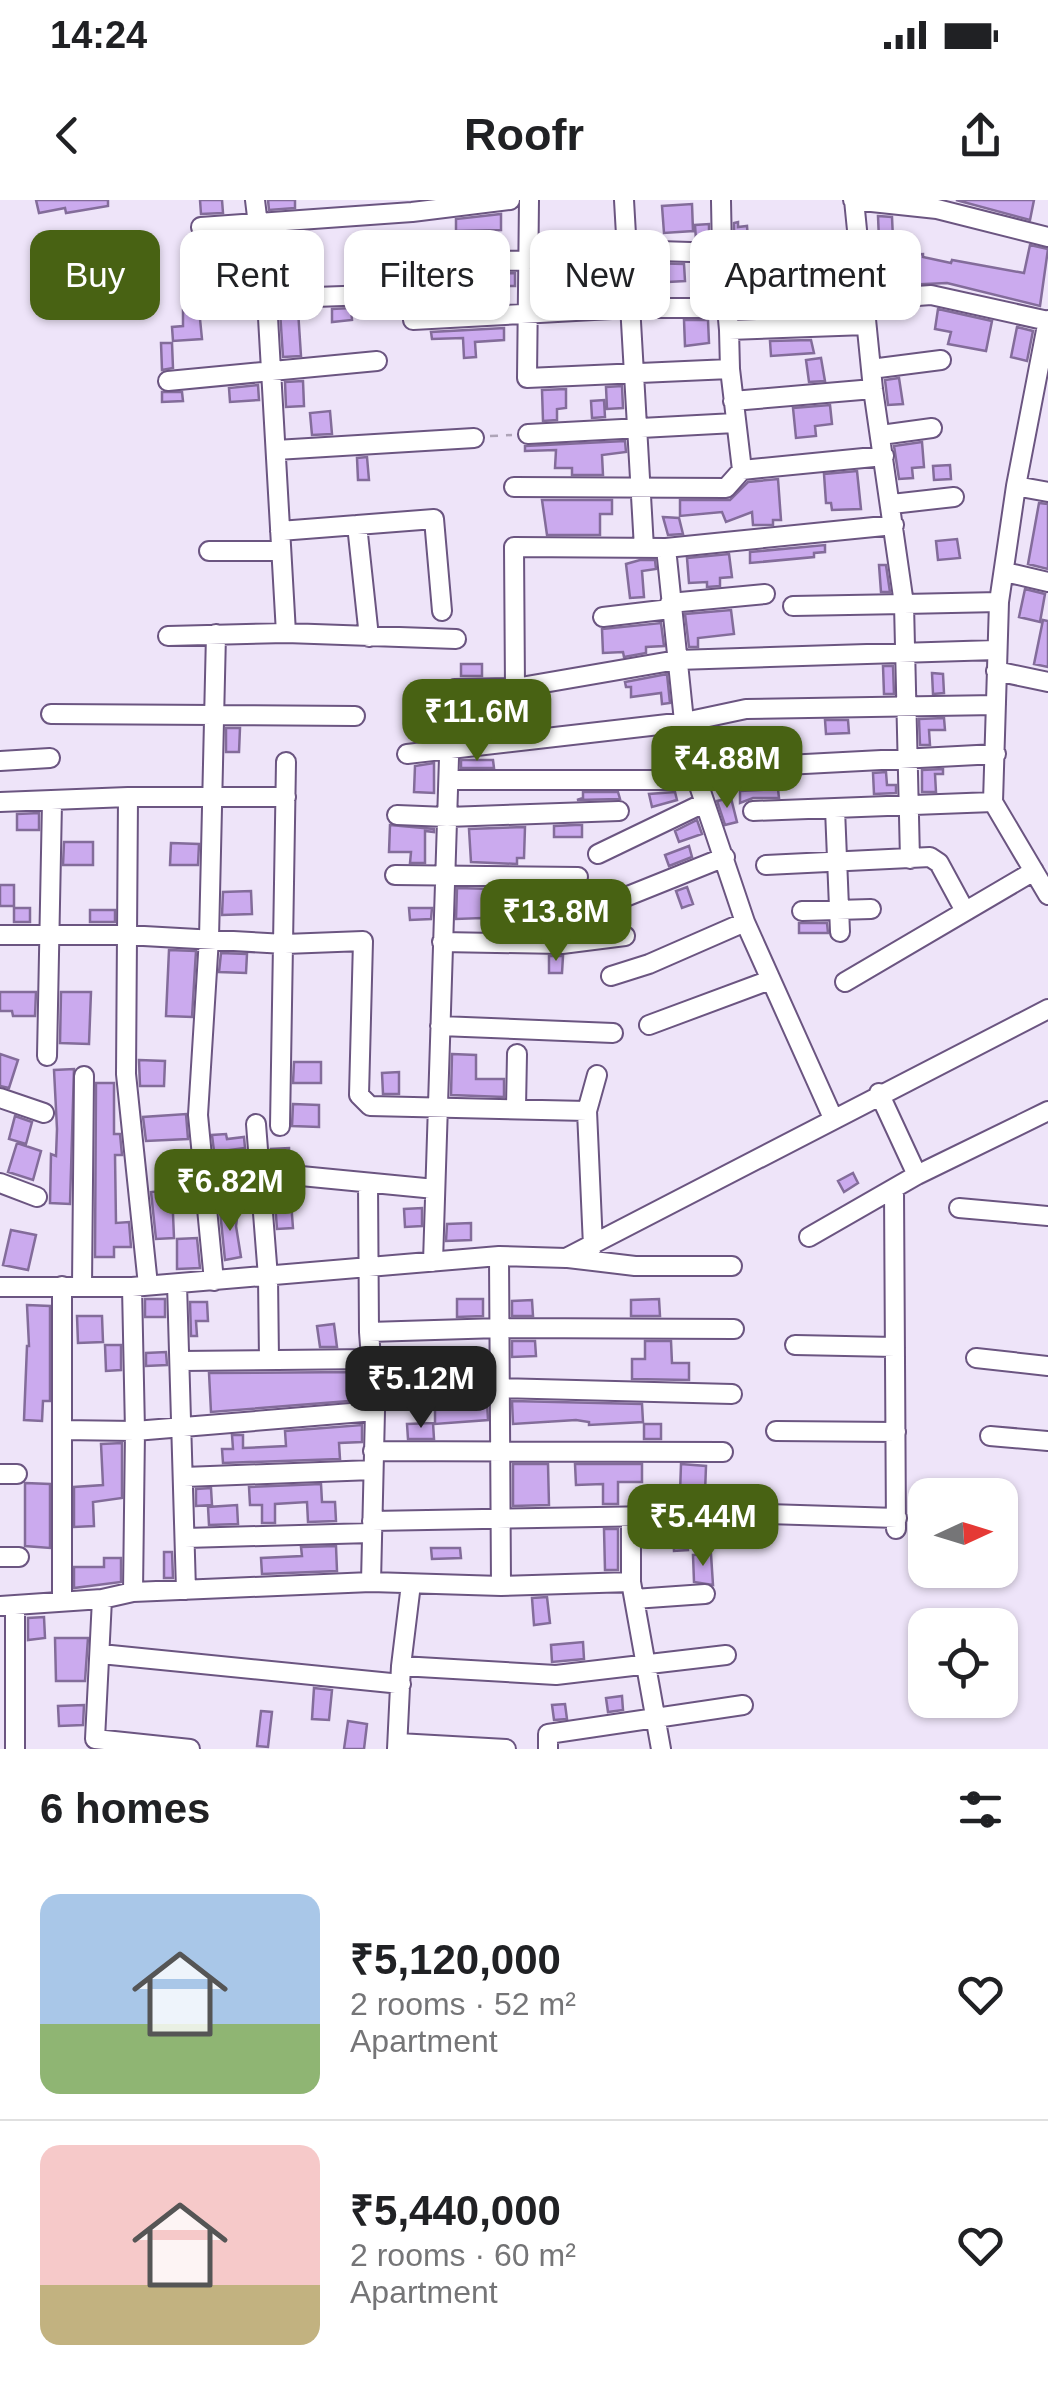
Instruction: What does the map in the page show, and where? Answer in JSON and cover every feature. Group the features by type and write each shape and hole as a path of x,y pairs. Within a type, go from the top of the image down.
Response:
{"street":[{"path":"255,200 258,230"},
{"path":"202,227 412,212 510,200"},
{"path":"529,200 527,378 730,369"},
{"path":"624,200 626,230"},
{"path":"720,200 721,230"},
{"path":"857,230 854,200 938,209 1048,237"},
{"path":"510,261 528,260"},
{"path":"921,296 1048,320 1040,408 1016,486 999,602 993,802 1040,872 1048,894"},
{"path":"510,317 530,316"},
{"path":"268,320 286,633"},
{"path":"631,320 644,548"},
{"path":"729,320 742,470"},
{"path":"866,320 904,604 910,859"},
{"path":"730,330 866,324"},
{"path":"871,368 941,360"},
{"path":"168,382 377,361"},
{"path":"733,402 873,389"},
{"path":"528,434 736,424"},
{"path":"881,435 932,428"},
{"path":"276,450 474,438"},
{"path":"514,486 726,488 742,470 884,456"},
{"path":"1016,486 1048,492"},
{"path":"892,504 954,497"},
{"path":"280,531 434,519 442,611"},
{"path":"357,525 369,638"},
{"path":"515,688 514,547 666,548 894,525"},
{"path":"666,548 688,750 746,922 833,1118"},
{"path":"209,551 281,551"},
{"path":"1006,572 1048,582"},
{"path":"603,617 765,594"},
{"path":"793,606 999,602"},
{"path":"168,636 286,633 456,638"},
{"path":"214,1282 198,1114 209,938 216,634"},
{"path":"432,1262 444,878 455,689 515,688 677,660 996,650"},
{"path":"996,672 1048,682"},
{"path":"407,754 685,722 746,709 996,705"},
{"path":"52,714 355,716"},
{"path":"729,768 996,754"},
{"path":"0,761 50,758"},
{"path":"280,1126 286,762"},
{"path":"448,780 697,780"},
{"path":"128,797 126,1074 140,1286 133,1592"},
{"path":"0,802 128,797 286,798"},
{"path":"47,1056 52,802"},
{"path":"753,810 993,802"},
{"path":"598,854 704,803"},
{"path":"835,808 840,932"},
{"path":"396,815 447,818 619,811"},
{"path":"588,912 725,857"},
{"path":"766,865 930,857 939,863 964,912"},
{"path":"845,982 1040,872"},
{"path":"395,876 578,877"},
{"path":"802,911 871,909"},
{"path":"611,976 746,922"},
{"path":"0,935 126,935 285,944 363,941 359,1095 370,1106 588,1111"},
{"path":"442,942 562,944 624,936"},
{"path":"649,1026 770,980"},
{"path":"566,1258 1048,1009"},
{"path":"440,1026 612,1032"},
{"path":"516,1107 517,1054"},
{"path":"592,1246 588,1111 597,1074"},
{"path":"82,1286 84,1076"},
{"path":"879,1094 917,1175"},
{"path":"0,1098 44,1113"},
{"path":"809,1237 917,1175 1048,1111"},
{"path":"256,1124 268,1277 269,1360"},
{"path":"301,1176 434,1189"},
{"path":"0,1183 38,1197"},
{"path":"368,1183 367,1265 374,1404 370,1582"},
{"path":"767,1514 897,1523 894,1190"},
{"path":"959,1208 1048,1216"},
{"path":"499,1256 501,1586"},
{"path":"0,1288 214,1282 367,1265 499,1256 636,1266 732,1266"},
{"path":"177,1284 186,1590"},
{"path":"62,1286 62,1601"},
{"path":"369,1332 734,1329"},
{"path":"795,1345 896,1348"},
{"path":"976,1358 1048,1366"},
{"path":"181,1361 371,1359"},
{"path":"62,1430 135,1431 501,1388 732,1394"},
{"path":"776,1431 896,1432"},
{"path":"990,1436 1048,1441"},
{"path":"373,1450 723,1452"},
{"path":"184,1476 373,1470"},
{"path":"631,1516 632,1590 661,1749"},
{"path":"185,1538 501,1517 715,1516"},
{"path":"15,1749 8,1606 102,1599 133,1592 370,1582 705,1594"},
{"path":"411,1584 398,1746 506,1749"},
{"path":"102,1599 94,1739 190,1749"},
{"path":"101,1654 401,1675 556,1675 726,1655"},
{"path":"548,1749 548,1734 743,1705"}],"path":[{"path":"474,438 528,434"}],"building":[{"path":"36,200 108,200 108,206 39,213"},
{"path":"200,200 222,200 223,213 201,214"},
{"path":"268,200 295,200 295,208 269,210"},
{"path":"956,200 1034,200 1030,220"},
{"path":"692,204 693,230 664,230 662,206"},
{"path":"501,214 501,230 456,230 456,219"},
{"path":"878,216 892,217 893,230 879,230"},
{"path":"709,224 709,230 695,230 695,225"},
{"path":"1030,245 1048,249 1040,306 947,283 921,284 921,254 951,263 952,260 1024,273"},
{"path":"670,264 684,264 685,281 670,282"},
{"path":"510,273 515,273 515,286 510,286"},
{"path":"344,308 344,320 352,320 332,322 332,309"},
{"path":"938,309 992,321 986,351 948,344 951,332 935,329"},
{"path":"183,320 200,320 202,339 173,341 172,327 183,326"},
{"path":"281,320 299,320 301,356 283,357"},
{"path":"684,320 708,320 709,343 685,346"},
{"path":"1017,327 1033,331 1027,361 1011,357"},
{"path":"504,328 504,340 475,342 476,357 464,358 463,338 432,339 431,332"},
{"path":"811,340 814,353 771,356 770,341"},
{"path":"161,343 172,343 173,368 162,370"},
{"path":"821,358 825,381 809,382 806,360"},
{"path":"899,378 903,404 888,405 885,380"},
{"path":"303,381 304,406 286,407 285,382"},
{"path":"258,385 259,400 230,402 229,388"},
{"path":"622,386 623,408 607,409 606,387"},
{"path":"566,389 566,408 557,409 557,420 543,421 542,390"},
{"path":"162,392 182,392 183,401 162,402"},
{"path":"604,400 605,417 592,418 591,401"},
{"path":"830,405 832,424 815,426 816,436 796,438 793,408"},
{"path":"330,411 332,434 312,435 310,413"},
{"path":"625,441 626,452 602,455 603,475 572,475 572,468 555,468 556,450 525,451 525,446"},
{"path":"922,442 924,467 912,468 913,478 899,479 894,446"},
{"path":"367,457 369,480 358,480 357,458"},
{"path":"950,465 951,479 934,480 933,466"},
{"path":"857,471 861,509 832,510 831,503 826,503 824,474"},
{"path":"778,479 781,520 773,520 773,525 753,525 752,512 726,522 722,512 680,516 680,500 730,500 748,482"},
{"path":"542,500 612,500 612,514 600,514 600,535 547,535"},
{"path":"1039,503 1048,504 1048,569 1028,564"},
{"path":"663,517 679,518 683,534 668,535"},
{"path":"957,539 960,558 938,560 936,541"},
{"path":"825,545 825,552 814,553 814,557 750,563 750,552"},
{"path":"729,554 732,577 720,578 720,586 689,583 687,558"},
{"path":"655,560 656,569 642,571 644,597 630,598 626,564"},
{"path":"879,565 886,565 890,592 881,592"},
{"path":"1025,589 1045,594 1040,622 1019,617"},
{"path":"731,610 734,634 698,638 698,647 689,647 685,614"},
{"path":"1043,620 1048,621 1048,667 1034,664"},
{"path":"661,623 664,646 646,647 646,653 624,657 623,652 603,653 602,629"},
{"path":"461,664 482,664 482,676 461,676"},
{"path":"883,666 893,666 894,694 884,694"},
{"path":"932,673 943,674 944,693 933,694"},
{"path":"667,674 670,703 662,704 661,693 631,697 631,687 626,687 625,682"},
{"path":"481,701 502,701 502,711 481,711"},
{"path":"944,718 945,730 929,730 930,745 920,745 919,719"},
{"path":"825,720 848,720 849,733 826,734"},
{"path":"226,728 240,728 239,752 226,752"},
{"path":"719,728 720,736 711,738 714,765 705,766 698,732"},
{"path":"461,760 493,760 494,768 461,768"},
{"path":"434,763 434,793 414,792 415,766"},
{"path":"943,769 943,774 935,774 936,792 922,792 922,770"},
{"path":"886,772 887,785 896,785 896,793 874,794 873,773"},
{"path":"778,789 779,798 753,798 740,803 740,791"},
{"path":"583,792 618,792 620,799 577,800 583,798"},
{"path":"675,792 677,800 652,807 649,794"},
{"path":"731,798 737,822 725,825 717,801"},
{"path":"39,813 39,830 17,830 17,814"},
{"path":"697,820 702,834 679,842 675,831"},
{"path":"390,825 434,829 425,831 425,863 410,863 411,852 389,852"},
{"path":"582,825 582,837 554,837 554,826"},
{"path":"525,827 524,858 517,858 517,864 471,862 469,829"},
{"path":"64,842 93,842 93,865 63,865"},
{"path":"171,843 199,844 198,865 170,865"},
{"path":"689,846 692,857 669,866 665,855"},
{"path":"0,885 14,885 14,906 0,906"},
{"path":"687,887 693,904 682,908 676,891"},
{"path":"457,888 493,889 493,910 523,911 523,922 508,922 508,930 495,930 495,925 482,925 482,918 456,919"},
{"path":"251,891 252,914 222,915 223,892"},
{"path":"14,908 30,908 30,922 14,922"},
{"path":"409,908 432,908 431,919 410,920"},
{"path":"90,910 115,910 115,922 90,922"},
{"path":"799,923 827,923 828,933 799,933"},
{"path":"169,950 196,951 192,1017 166,1016"},
{"path":"221,953 247,954 246,973 219,972"},
{"path":"549,956 563,956 562,973 549,973"},
{"path":"0,992 36,992 35,1016 13,1016 12,1011 0,1011"},
{"path":"61,992 91,992 89,1044 60,1043"},
{"path":"0,1054 18,1060 9,1088 0,1086"},
{"path":"452,1054 476,1055 476,1079 504,1079 504,1097 451,1095"},
{"path":"139,1060 165,1061 164,1086 140,1086"},
{"path":"294,1062 321,1062 321,1083 293,1083"},
{"path":"74,1069 70,1204 50,1203 51,1154 56,1156 57,1129 54,1070"},
{"path":"399,1072 399,1094 383,1094 382,1073"},
{"path":"96,1083 114,1083 114,1134 120,1134 122,1155 115,1155 116,1223 129,1222 131,1247 114,1247 114,1257 95,1257"},
{"path":"293,1104 319,1105 319,1127 292,1126"},
{"path":"186,1114 188,1139 146,1141 143,1117"},
{"path":"15,1116 32,1122 26,1144 9,1139"},
{"path":"226,1134 227,1139 244,1137 245,1148 229,1150 231,1167 216,1168 212,1135"},
{"path":"17,1143 41,1151 33,1180 8,1172"},
{"path":"289,1148 289,1175 273,1176 271,1149"},
{"path":"190,1163 191,1176 169,1178 168,1164"},
{"path":"853,1173 858,1183 844,1192 838,1181"},
{"path":"172,1190 174,1238 156,1239 151,1192"},
{"path":"275,1202 291,1202 293,1228 277,1229"},
{"path":"422,1208 422,1226 405,1227 404,1209"},
{"path":"238,1210 236,1226 241,1257 225,1260 220,1211"},
{"path":"471,1223 471,1240 446,1241 447,1224"},
{"path":"11,1230 36,1235 28,1270 3,1265"},
{"path":"197,1238 200,1268 177,1269 177,1239"},
{"path":"145,1299 165,1299 165,1317 145,1317"},
{"path":"457,1299 483,1299 483,1316 457,1317"},
{"path":"659,1299 660,1316 631,1316 631,1300"},
{"path":"532,1300 533,1316 512,1316 512,1301"},
{"path":"190,1302 207,1302 208,1321 196,1321 197,1336 191,1336"},
{"path":"27,1305 50,1306 50,1401 43,1401 42,1421 24,1420 29,1346"},
{"path":"77,1316 102,1316 103,1342 78,1343"},
{"path":"334,1324 337,1347 320,1347 317,1326"},
{"path":"512,1341 535,1341 536,1356 512,1357"},
{"path":"645,1341 671,1341 672,1363 689,1363 689,1380 632,1379 632,1359 645,1359"},
{"path":"105,1345 121,1345 121,1370 106,1371"},
{"path":"166,1352 167,1365 146,1366 146,1353"},
{"path":"437,1361 438,1379 394,1382 393,1363"},
{"path":"359,1372 362,1400 211,1412 209,1373"},
{"path":"487,1401 488,1420 435,1424 435,1405"},
{"path":"512,1401 642,1404 643,1422 589,1425 576,1420 513,1424"},
{"path":"433,1423 434,1439 408,1439 407,1424"},
{"path":"644,1424 661,1424 661,1439 644,1439"},
{"path":"362,1425 362,1442 339,1443 340,1459 223,1463 222,1449 233,1449 232,1435 243,1435 243,1448 286,1446 285,1431"},
{"path":"122,1443 122,1498 93,1502 94,1526 74,1527 74,1487 103,1485 101,1444"},
{"path":"513,1464 548,1464 549,1505 513,1506"},
{"path":"575,1464 642,1464 642,1482 618,1482 618,1504 603,1504 603,1484 576,1485"},
{"path":"681,1464 706,1466 705,1493 680,1493"},
{"path":"25,1483 50,1484 50,1548 25,1546"},
{"path":"321,1484 322,1502 335,1502 336,1521 308,1522 307,1502 275,1504 275,1523 262,1523 262,1505 250,1505 249,1487"},
{"path":"211,1488 212,1505 196,1506 196,1489"},
{"path":"237,1505 238,1524 209,1525 208,1507"},
{"path":"673,1528 687,1528 688,1550 674,1551"},
{"path":"604,1529 618,1529 618,1570 605,1570"},
{"path":"336,1546 337,1571 262,1574 261,1558 302,1556 301,1547"},
{"path":"431,1548 460,1548 461,1558 432,1559"},
{"path":"164,1552 172,1552 173,1578 164,1578"},
{"path":"711,1554 713,1585 694,1582 693,1555"},
{"path":"104,1558 121,1558 121,1582 74,1588 74,1567 104,1567"},
{"path":"547,1597 550,1623 534,1625 532,1598"},
{"path":"44,1617 45,1638 28,1640 28,1618"},
{"path":"55,1638 88,1638 85,1681 56,1681"},
{"path":"583,1642 584,1659 552,1662 551,1645"},
{"path":"314,1688 332,1690 329,1720 312,1719"},
{"path":"622,1696 623,1710 608,1712 606,1698"},
{"path":"565,1704 567,1719 554,1720 552,1705"},
{"path":"84,1705 83,1725 59,1726 58,1706"},
{"path":"261,1711 272,1712 268,1747 257,1746"},
{"path":"348,1721 367,1724 364,1749 344,1749"}]}
